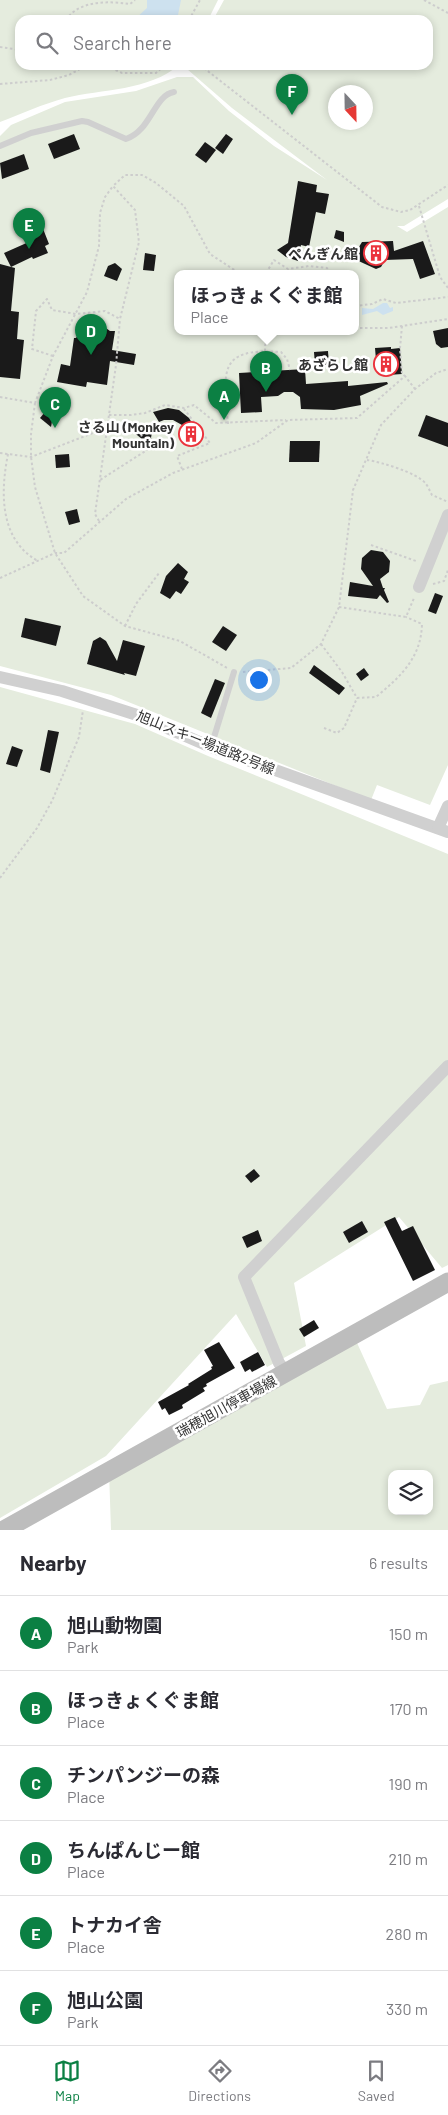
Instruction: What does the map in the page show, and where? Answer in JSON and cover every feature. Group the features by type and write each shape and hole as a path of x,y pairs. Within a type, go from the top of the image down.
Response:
{"main road":[{"name":"瑞穂旭川停車場線","path":"4,1530 448,1282"}],"street":[{"path":"419,587 448,515"},
{"name":"旭山スキー場道路2号線","path":"0,677 62,691 138,714 211,747 443,830"},
{"path":"443,830 448,806"},
{"path":"286,1372 279,1363 244,1277 448,1066"}],"lane":[{"path":"0,146 31,133 82,121 126,139 141,130 164,95 174,92"},
{"path":"211,747 234,672"}],"path":[{"path":"69,15 90,1 112,1 130,4 135,0"},
{"path":"192,15 200,0"},
{"path":"424,0 448,13"},
{"path":"0,47 15,49"},
{"path":"0,84 50,80 69,76 79,70"},
{"path":"115,70 122,73 156,73 159,70"},
{"path":"206,70 382,207 401,212 419,205 448,185"},
{"path":"234,270 210,254 184,206 156,183 142,175 125,175 105,197 100,213 99,246 88,292 53,356 35,403 31,434 31,456 35,487 55,553 83,596 125,626 180,641 234,672 291,668 321,644 338,607 353,490 381,425 414,389 436,373 448,368"},
{"path":"99,522 95,514 120,319 139,242 135,210 113,186"},
{"path":"419,205 440,277 448,288"},
{"path":"268,270 274,260 288,269 309,266 327,268 329,270"},
{"path":"359,306 372,304 383,299 396,303 448,297"},
{"path":"53,356 32,349 36,311 48,299 52,310 76,314 105,311 120,319"},
{"path":"359,328 388,328 448,319"},
{"path":"402,326 400,348 402,374 414,389"},
{"path":"265,351 266,335"},
{"path":"228,424 224,374 233,360 248,352 281,352 287,359 290,370"},
{"path":"109,415 145,413 165,405 184,408 194,405 216,423 228,424 357,418 405,376"},
{"path":"0,397 35,403"},
{"path":"182,469 177,456 210,443 184,408"},
{"path":"0,578 55,553 64,553 126,499 182,469 256,443 288,420"},
{"path":"0,453 31,456 93,433 144,424 141,434 147,450 100,480"},
{"path":"8,454 2,481 2,512 9,533 25,555 38,561"},
{"path":"366,460 380,461 417,477 426,483 432,495 448,502"},
{"path":"371,545 428,566"},
{"path":"406,617 419,587 444,581 448,570"},
{"path":"125,626 136,604 159,573"},
{"path":"338,607 406,617 422,624 422,640 409,666 376,697 357,698"},
{"path":"321,644 342,672 357,698"},
{"path":"324,728 337,733 344,728 357,698"},
{"path":"0,878 37,828 52,801 79,737 83,708"}],"shaded area":[{"path":"0,0 218,0 210,15 15,15 15,70 172,70 154,80 125,88 65,98 0,122"},
{"path":"224,0 448,0 448,199 404,226 397,226 407,232 448,207 448,765 430,805 377,785 371,800 111,695 0,666 0,136 11,125 65,102 136,91 177,77 193,77 229,111 274,146 327,180 232,108 188,70 433,70 433,15 216,15"},
{"path":"0,687 135,724 208,756 448,854 448,1265 442,1268 399,1217 294,1283 306,1346 267,1367 236,1314 106,1456 0,1518"},
{"path":"353,1334 387,1409 420,1405 430,1385 448,1381 448,1530 111,1530 109,1471"}],"water":[{"path":"147,0 181,0 178,15 139,15 147,8"},
{"path":"383,303 387,303 390,308 393,307 393,311 383,315 377,311 362,315 362,308 373,309"}],"building":[{"path":"74,134 80,149 54,159 48,144"},
{"path":"226,134 233,139 223,154 215,148"},
{"path":"205,142 216,150 206,163 195,155"},
{"path":"24,154 29,169 2,179 0,163"},
{"path":"298,181 317,185 316,192 329,194 325,214 316,212 309,247 301,245 298,261 286,257 277,250 288,243"},
{"path":"36,211 49,244 45,246 48,253 33,259 32,257 11,267 4,253 31,241 21,218"},
{"path":"336,230 344,232 344,242 334,238"},
{"path":"393,241 394,251 423,241 435,274 420,279 413,259 385,260 381,267 376,269 352,258 362,242"},
{"path":"145,253 156,255 154,271 143,270"},
{"path":"115,263 122,269 117,281 104,276 108,266"},
{"path":"0,264 15,268 11,311 19,312 17,339 24,340 20,379 0,377"},
{"path":"89,323 100,324 110,331 115,331 112,350 136,354 134,365 110,361 107,385 87,382 86,387 57,382 61,364 70,366 74,338"},
{"path":"448,328 448,347 441,348 436,344 433,331"},
{"path":"391,347 391,349 400,348 402,374 388,375 376,360 375,348"},
{"path":"328,351 329,365 315,365 314,352"},
{"path":"305,369 306,384 348,381 348,386 387,382 388,384 360,396 361,405 334,410 301,409 300,397 293,392 284,392 278,396 261,397 262,412 241,413 239,373"},
{"path":"56,399 51,427 40,418"},
{"name":"さる山 (Monkey Mountain)","path":"168,408 179,410 189,418 197,436 185,437 182,425 173,420 159,422 153,412"},
{"path":"426,415 448,423 448,447 418,436"},
{"path":"148,428 149,432 152,432 151,438 154,449 139,446 142,439 132,431 146,432"},
{"path":"290,441 320,441 319,462 289,462"},
{"path":"69,454 70,467 56,468 55,455"},
{"path":"77,509 80,522 69,525 65,512"},
{"path":"371,550 383,552 390,561 389,572 380,579 383,588 385,588 384,590 389,602 387,603 380,595 377,599 348,596 350,582 373,586 361,569 362,558"},
{"path":"178,563 188,572 184,579 189,582 181,594 176,591 170,599 160,593 166,576"},
{"path":"435,593 443,596 436,614 428,611"},
{"path":"25,618 61,626 56,646 21,637"},
{"path":"223,626 237,635 226,651 212,642"},
{"path":"100,637 106,641 117,661 123,640 145,646 136,676 124,673 125,675 87,664 93,641"},
{"path":"314,665 345,688 339,695 309,673"},
{"path":"364,668 369,675 361,681 356,674"},
{"path":"215,679 225,683 211,718 201,713"},
{"path":"48,730 59,732 50,773 40,770"},
{"path":"12,746 23,750 17,767 6,764"},
{"path":"254,1169 260,1176 251,1183 245,1176"},
{"path":"395,1217 402,1231 413,1226 435,1270 413,1281 384,1222"},
{"path":"362,1221 368,1232 349,1243 343,1232"},
{"path":"258,1230 262,1241 247,1248 242,1237"},
{"path":"314,1320 319,1328 304,1337 299,1329"},
{"path":"219,1342 235,1368 206,1384 207,1386 203,1388 205,1391 182,1405 183,1408 169,1415 165,1408 162,1410 158,1402 189,1385 212,1369 211,1367 213,1366 204,1350"},
{"path":"258,1352 265,1365 252,1372 250,1369 245,1372 240,1362"}],"place":[{"name":"旭山公園","path":"292,115"},
{"name":"トナカイ舎","path":"29,249"},
{"name":"ぺんぎん館","path":"376,253"},
{"name":"ちんぱんじー館","path":"91,355"},
{"name":"あざらし館","path":"386,364"},
{"name":"ほっきょくぐま館","path":"266,392"},
{"name":"旭山動物園","path":"224,420"},
{"name":"チンパンジーの森","path":"55,428"},
{"name":"さる山 (Monkey Mountain)","path":"191,434"}]}
